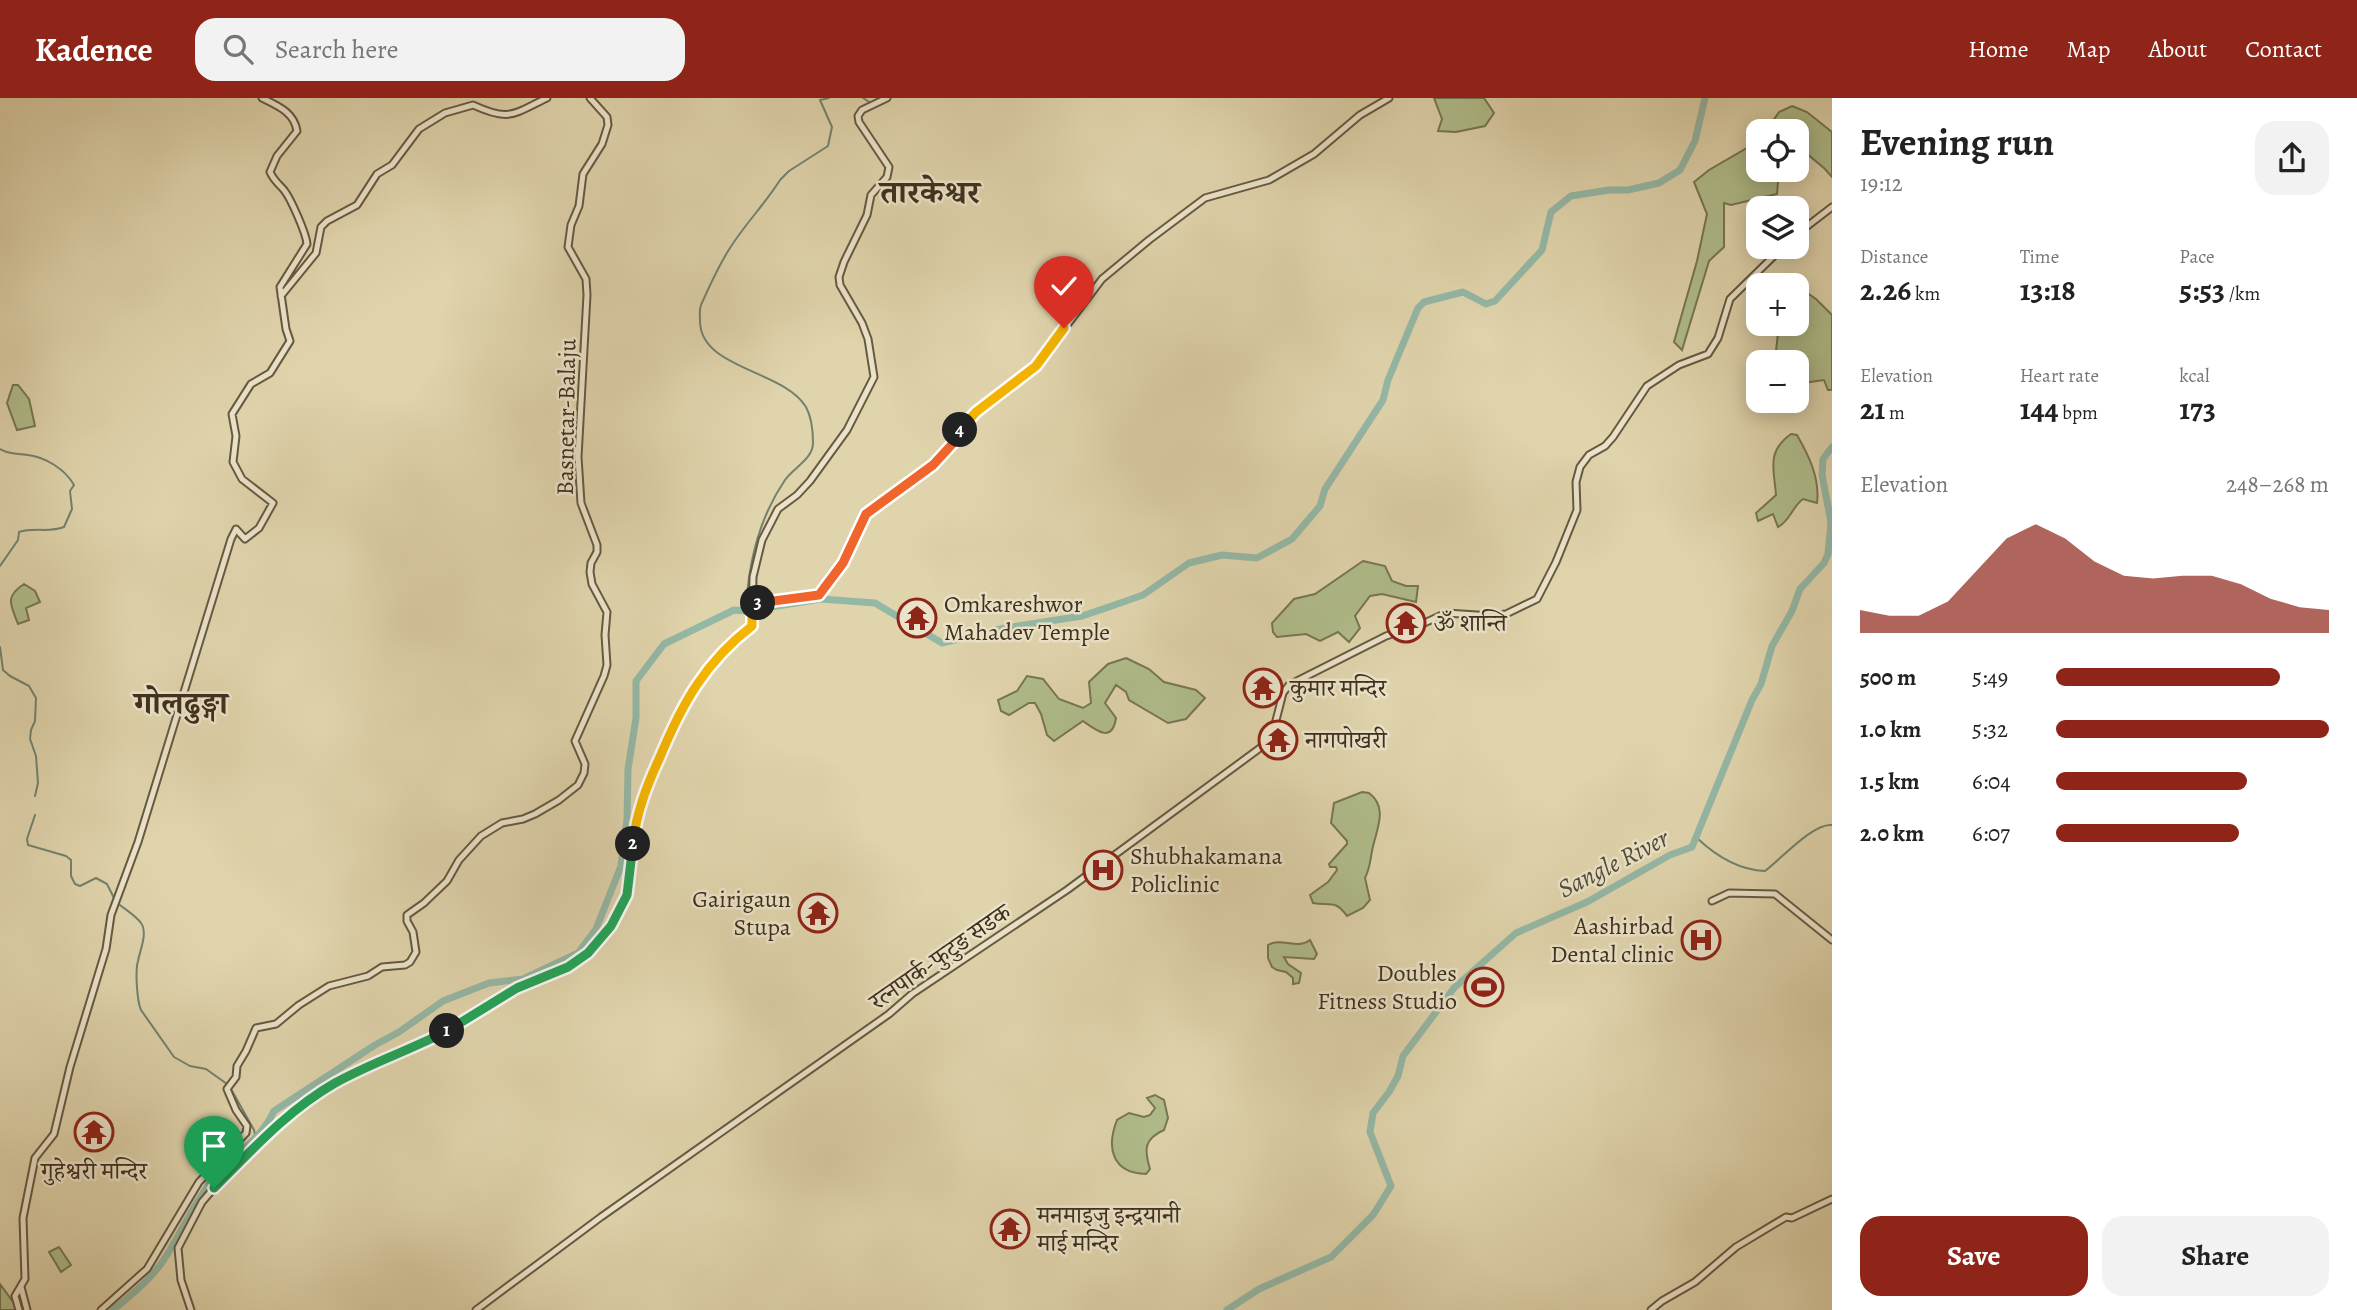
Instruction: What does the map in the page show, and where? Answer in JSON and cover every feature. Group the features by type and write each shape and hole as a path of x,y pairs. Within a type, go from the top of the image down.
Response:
{"street":[{"path":"19,1310 15,1296 25,1279 24,1211 34,1158 54,1133 70,1067 106,949 111,915 138,842 231,539 236,529 244,539 259,528 273,503 242,479 233,461 236,436 232,414 251,384 270,373 290,341 280,287 301,256 307,238 296,218 294,205 283,188 274,182 270,172 276,156 297,131 296,124 287,112 262,98"},
{"path":"280,298 316,253 321,227 357,205 377,174 392,165 419,128 445,113 473,105 505,116 513,115 547,98"},
{"name":"Basnetar-Balaju","path":"101,1310 147,1269 199,1182 246,1133 247,1126 227,1090 236,1077 237,1066 256,1028 276,1024 329,986 368,976 382,967 410,962 415,952 413,932 407,915 447,881 458,860 481,836 497,825 523,819 559,800 578,785 584,774 584,760 575,741 604,676 607,648 607,612 592,584 590,572 597,545 581,503 578,457 586,279 568,247 571,225 579,206 583,174 602,144 608,125 607,117 590,98"},
{"path":"191,1310 181,1280 178,1249 202,1202 287,1116 332,1084 408,1050 473,1016 517,988 568,967 588,953 611,926 627,895 634,836 645,790 679,712 707,670 752,626 753,577 762,540 778,509 797,495 821,468 847,430 874,377 865,331 840,285 839,277 867,215 870,195 887,177 889,167 859,122 858,116 862,110 887,98"},
{"path":"752,602 819,595 843,563 866,514 933,465 956,440 962,426 970,418 1036,366 1109,271 1205,198 1269,180 1314,154 1360,116 1388,98"},
{"path":"1809,225 1832,207"},
{"name":"रत्नपार्क-फुटुङ सडक","path":"476,1310 611,1210 889,1014 912,994 1067,890 1271,740 1285,688 1386,636 1446,613 1473,617 1506,614 1537,599 1577,510 1580,467 1590,455 1605,446 1613,437 1647,386 1679,365 1708,354 1718,338 1730,299 1771,259"},
{"path":"1713,901 1729,893 1775,894 1832,940"},
{"path":"1651,1310 1695,1282 1747,1239 1786,1217 1792,1218 1832,1199"},
{"path":"21,1287 27,1310"}],"green space":[{"path":"1434,98 1484,98 1494,113 1485,126 1456,132 1438,131 1442,119"},
{"path":"1792,106 1807,112 1832,132 1832,177 1809,156 1809,119 1774,119 1779,112"},
{"path":"1746,149 1746,182 1778,182 1777,194 1746,196 1746,201 1731,205 1724,203 1724,247 1709,261 1682,350 1674,342 1707,214 1694,182"},
{"path":"1809,294 1832,315 1832,390 1828,390 1824,380 1809,382 1809,350 1776,350 1778,336 1809,336"},
{"path":"13,385 18,385 29,399 35,426 17,430 7,403"},
{"path":"1791,434 1797,435 1813,468 1817,503 1803,499 1778,527 1773,514 1758,521 1756,513 1776,495 1773,462 1778,447"},
{"path":"1363,561 1385,566 1392,581 1406,586 1418,586 1416,602 1382,594 1370,596 1355,616 1360,628 1349,642 1338,632 1320,641 1306,634 1277,637 1272,623 1294,599 1315,594"},
{"path":"24,584 35,591 40,602 26,608 29,620 18,624 11,597"},
{"path":"1126,658 1149,669 1164,682 1196,690 1205,698 1186,719 1168,723 1129,700 1126,692 1116,685 1105,703 1116,718 1111,731 1103,733 1083,721 1054,741 1047,735 1035,703 1029,703 1009,715 1001,711 998,700 1017,691 1027,676 1043,679 1059,699 1083,708 1091,703 1089,682 1108,664"},
{"path":"1362,792 1369,793 1375,799 1380,820 1365,878 1370,900 1363,908 1347,916 1335,905 1313,903 1310,895 1328,882 1337,870 1329,864 1347,844 1331,823 1334,803"},
{"path":"1310,940 1317,954 1314,959 1284,957 1288,964 1301,973 1299,983 1293,984 1293,978 1286,972 1272,967 1268,958 1268,945 1278,942 1300,944"},
{"path":"1155,1095 1164,1100 1168,1118 1164,1130 1157,1133 1147,1145 1150,1169 1146,1174 1135,1173 1119,1164 1115,1157 1112,1149 1114,1130 1117,1120 1129,1113 1144,1117 1150,1115 1155,1108 1147,1098"},
{"path":"59,1247 71,1265 61,1272 49,1252"},
{"path":"0,1284 19,1310 0,1310"}],"waterway":[{"path":"746,611 756,542 768,510 785,480 810,454 813,443 812,425 806,407 795,395 728,360 713,349 704,337 700,309 730,248 780,180 789,171 828,146 832,127 820,100 829,98"},
{"path":"863,98 871,103"},
{"path":"113,1310 158,1268 207,1188 222,1169 261,1132 274,1111 443,1001 489,983 523,979 578,953 596,929 621,866 627,820 628,769 636,718 636,681 664,644 734,610 746,611 821,599 875,603 942,643 1005,628 1082,616 1143,595 1189,563 1222,555 1257,558 1292,539 1320,506 1325,489 1383,400 1388,380 1418,308 1424,302 1463,292 1486,304 1495,301 1542,250 1551,212 1571,196 1628,190 1659,183 1680,170 1695,141 1705,98"},
{"name":"Sangle River","path":"1227,1310 1259,1289 1331,1257 1373,1215 1391,1186 1370,1132 1373,1113 1398,1076 1403,1056 1454,988 1516,933 1587,902 1670,855 1692,847 1761,684 1772,646 1792,611 1800,589 1824,563 1828,554 1831,522 1822,475 1823,459 1832,447"},
{"path":"0,449 48,461 60,469 74,485 70,491 72,509 64,527 19,532 18,540 0,566"},
{"path":"0,647 3,670 29,686 36,698 35,721 30,739 36,756 38,783 35,796"},
{"path":"35,815 27,839 28,845 66,856 71,860 71,876 75,884 80,886 96,878 107,884 114,898"},
{"path":"1697,838 1728,861 1765,871 1807,836 1824,826 1832,825"},
{"path":"120,905 143,927 144,937 137,972 141,1010 174,1057 190,1066 206,1069 227,1084"},
{"path":"231,1089 254,1130 256,1139"}],"place":[{"name":"Omkareshwor Mahadev Temple","path":"917,618"},
{"name":"ॐ शान्ति","path":"1406,623"},
{"name":"कुमार मन्दिर","path":"1263,688"},
{"name":"नागपोखरी","path":"1278,740"},
{"name":"Shubhakamana Policlinic","path":"1103,870"},
{"name":"Gairigaun Stupa","path":"818,913"},
{"name":"Aashirbad Dental clinic","path":"1701,940"},
{"name":"Doubles Fitness Studio","path":"1484,987"},
{"name":"गुहेश्वरी मन्दिर","path":"94,1132"},
{"name":"मनमाइजु इन्द्रयानी माई मन्दिर","path":"1010,1229"}],"district":[{"name":"तारकेश्वर","path":"930,192"},
{"name":"गोलढुङ्गा","path":"181,703"}],"route":[{"path":"214,1188 287,1116 332,1084 421,1045 517,988 568,967 601,940 627,895 634,836 645,790 679,712 707,670 752,626 752,602 819,595 843,563 869,510 933,465 956,440 962,426 970,418 1036,366 1064,328"}]}
